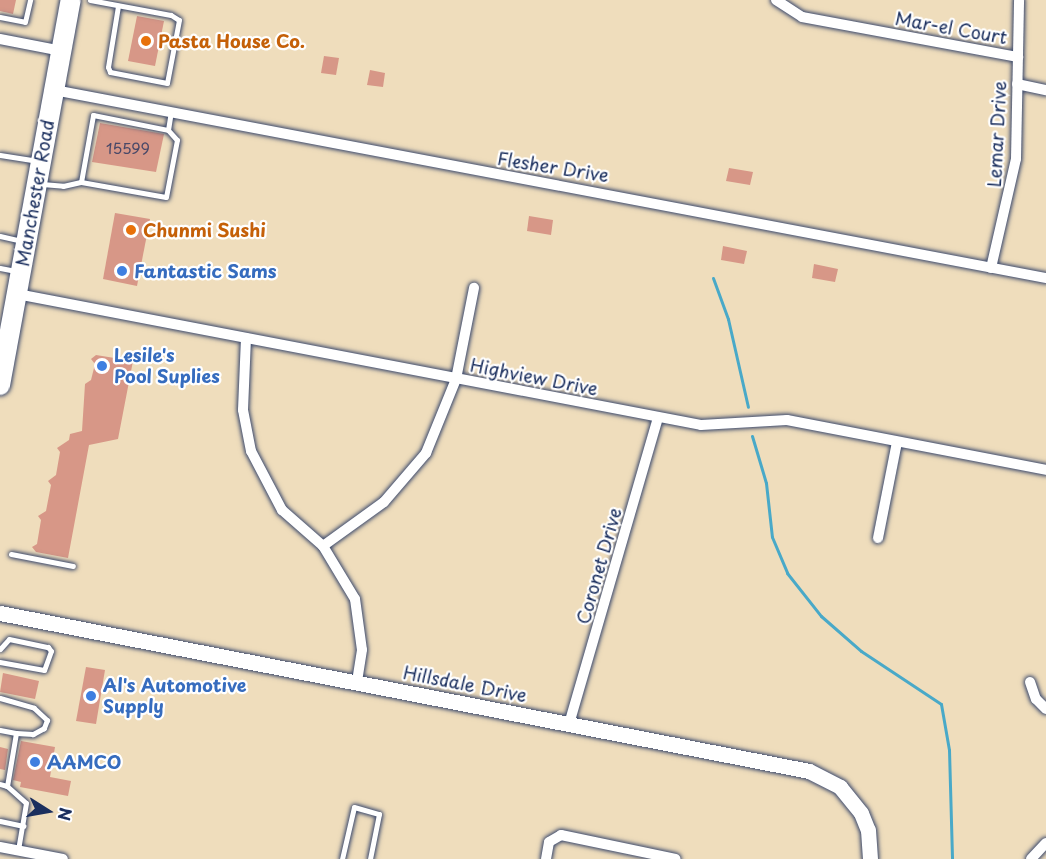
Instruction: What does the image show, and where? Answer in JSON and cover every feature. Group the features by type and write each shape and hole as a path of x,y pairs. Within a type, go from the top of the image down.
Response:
{"highway":[{"name":"Manchester Road","path":"0,385 4,347 17,294 71,0"}],"street":[{"name":"Mar-el Court","path":"776,0 802,17 1018,57"},
{"name":"Lemar Drive","path":"991,268 1016,159 1019,0"},
{"path":"0,39 62,51"},
{"path":"1017,84 1046,90"},
{"name":"Flesher Drive","path":"54,90 1046,278"},
{"path":"323,546 384,502 414,471 435,433 456,378 474,288"},
{"name":"Highview Drive","path":"17,294 701,425 787,420 1046,470"},
{"path":"246,338 243,410 251,451 282,510 323,546 356,599 362,650 357,683"},
{"name":"Coronet Drive","path":"569,724 658,417"},
{"path":"878,538 897,442"},
{"name":"Hillsdale Drive","path":"0,613 810,771 840,788 861,813 868,830 870,859"},
{"path":"1030,682 1036,699 1046,709"},
{"path":"546,859 549,842 561,835 676,859"},
{"path":"1031,859 1046,843"},
{"path":"0,846 63,859"}],"lane":[{"path":"0,17 25,22 30,0"},
{"path":"90,0 171,15 179,20 167,83 110,72 108,67 118,6"},
{"path":"168,129 171,112"},
{"path":"37,184 63,186 81,182 166,197 177,140 168,129 93,115 81,182"},
{"path":"0,155 41,161"},
{"path":"0,236 27,242"},
{"path":"0,268 21,272"},
{"path":"11,554 73,566"},
{"path":"0,649 9,639 48,647 51,651 44,670 0,662"},
{"path":"0,698 34,708 47,720 44,728 33,734 0,730"},
{"path":"16,733 3,785 26,803 18,850"},
{"path":"342,859 354,807 378,814 370,859"},
{"path":"0,821 22,826"}],"building":[{"path":"0,0 16,0 13,14 0,11"},
{"name":"Pasta House Co.","path":"137,16 164,21 155,66 128,61"},
{"path":"324,56 339,58 336,75 321,73"},
{"path":"370,70 385,73 383,87 367,85"},
{"path":"100,123 164,134 156,172 92,162"},
{"path":"729,168 753,172 750,185 726,181"},
{"path":"115,213 150,219 137,286 103,279"},
{"path":"529,216 553,220 551,235 527,231"},
{"path":"723,246 747,251 744,264 721,260"},
{"path":"814,264 838,269 835,282 812,278"},
{"path":"96,355 133,361 118,439 89,445 68,558 36,552 32,547 37,544 41,520 38,516 46,511 51,485 48,481 56,475 60,452 57,448 69,440 70,434 82,431 85,384 91,380 95,364 91,359"},
{"name":"Al's Automotive Supply","path":"86,667 105,670 96,724 76,721"},
{"path":"3,673 39,681 35,699 0,692"},
{"name":"AAMCO","path":"21,741 55,747 50,777 71,781 68,796 20,787 21,782 13,780"},
{"path":"0,747 8,749 5,770 0,769"}],"waterway":[{"path":"713,278 728,319 748,407"},
{"path":"752,436 766,483 772,537 787,573 821,616 861,651 941,704 949,750 952,859"}],"place":[{"name":"Pasta House Co.","path":"146,41"},
{"name":"Chunmi Sushi","path":"131,230"},
{"name":"Fantastic Sams","path":"122,271"},
{"name":"Lesile's Pool Suplies","path":"102,366"},
{"name":"Al's Automotive Supply","path":"91,696"},
{"name":"AAMCO","path":"35,762"}]}
